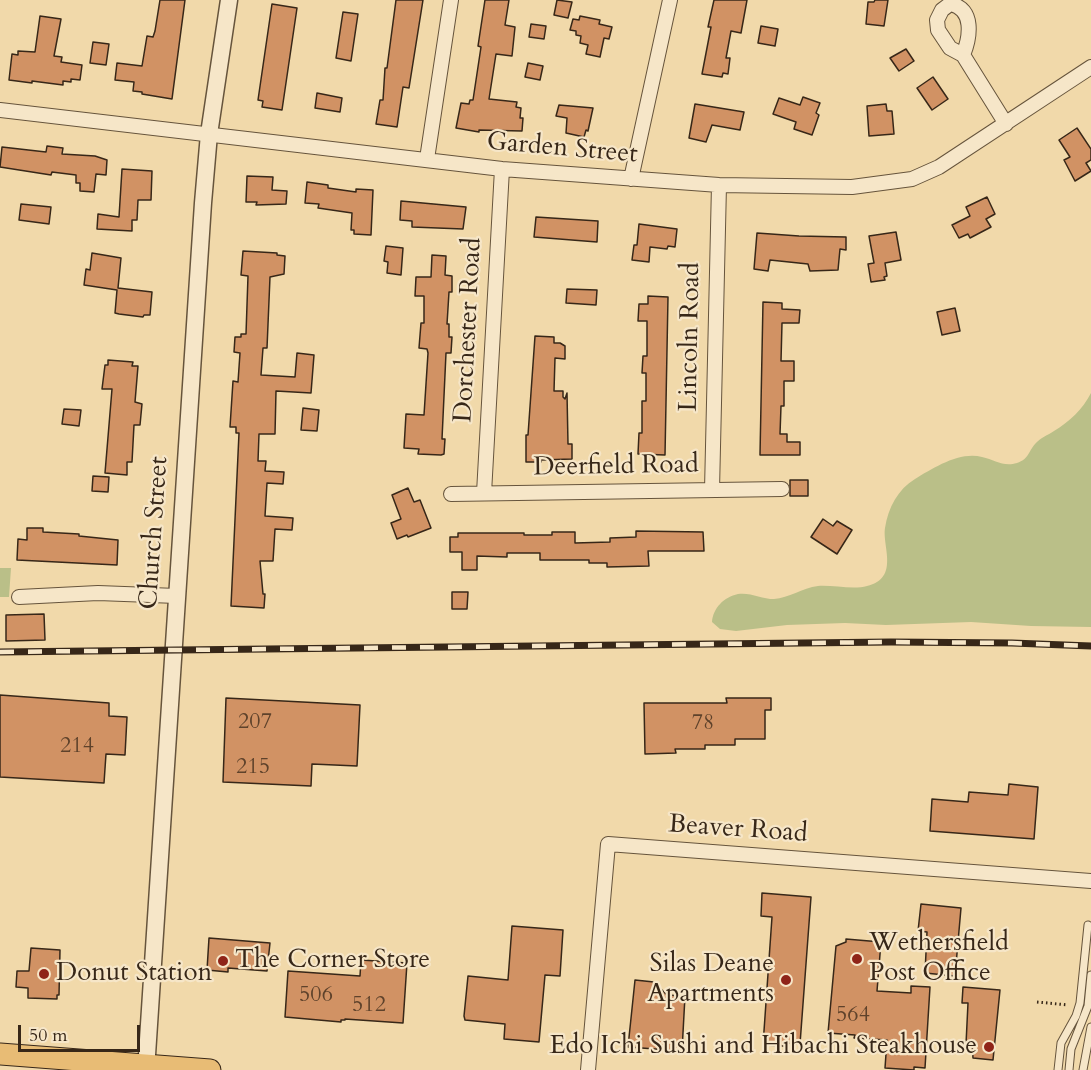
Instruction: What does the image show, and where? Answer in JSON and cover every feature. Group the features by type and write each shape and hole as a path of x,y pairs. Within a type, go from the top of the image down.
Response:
{"main road":[{"path":"0,1054 147,1068 210,1070"}],"street":[{"name":"Church Street","path":"147,1068 209,134 229,0"},
{"path":"427,159 451,0"},
{"path":"631,179 670,0"},
{"path":"963,55 1006,124"},
{"name":"Garden Street","path":"0,111 502,169 719,185 852,187 912,179 939,167 1091,67"},
{"name":"Dorchester Road","path":"484,493 502,169"},
{"name":"Lincoln Road","path":"712,490 719,185"},
{"name":"Deerfield Road","path":"451,494 782,489"},
{"path":"19,597 116,593 177,596"},
{"name":"Beaver Road","path":"588,1070 608,844 1091,881"}],"lane":[{"path":"1058,1070 1061,1043 1080,1006 1088,925"},
{"path":"1069,1070 1071,1049 1088,1006 1091,975"},
{"path":"1083,1070 1091,1027"}],"path":[{"path":"1037,1002 1080,1006"}],"green space":[{"path":"1091,393 1091,627 971,622 886,625 845,623 787,625 736,631 720,629 712,622 720,604 738,594 774,599 818,586 856,588 877,582 886,569 885,528 889,513 899,494 909,483 938,466 965,456 982,457 999,463 1017,463 1026,457 1037,442 1075,415"},
{"path":"0,568 11,568 9,597 0,597"}],"building":[{"path":"160,0 185,0 172,99 133,91 134,82 115,80 117,63 142,66 147,36 153,37 155,31"},
{"path":"396,0 423,0 409,88 403,87 397,127 376,124 380,100 383,100 385,68 387,68"},
{"path":"485,0 509,0 505,25 515,27 512,56 496,54 489,99 517,102 516,107 521,108 520,118 523,118 522,131 479,130 479,132 456,128 461,103 469,104 470,100 473,100"},
{"path":"557,0 572,2 568,18 554,15"},
{"path":"714,0 747,0 741,33 731,31 726,58 730,58 728,74 723,73 722,77 702,74"},
{"path":"888,0 884,26 866,24 868,2"},
{"path":"272,4 297,8 282,110 262,107 263,101 258,100"},
{"path":"343,12 358,14 351,61 336,58"},
{"path":"40,16 61,19 54,56 62,57 61,62 82,65 80,80 63,81 63,85 9,80 12,54 18,55 18,51 35,52"},
{"path":"580,16 600,20 599,24 612,27 609,39 604,38 600,57 586,54 588,45 580,43 581,36 576,35 576,31 570,30 573,19 579,20"},
{"path":"531,24 546,26 544,39 529,37"},
{"path":"761,26 778,29 775,46 758,43"},
{"path":"93,42 109,44 106,65 90,63"},
{"path":"906,49 914,61 899,71 890,58"},
{"path":"528,63 543,66 540,80 525,77"},
{"path":"933,77 948,99 932,110 917,88"},
{"path":"317,93 342,98 340,112 315,108"},
{"path":"803,97 820,103 816,113 819,115 812,135 794,129 796,122 773,114 779,98 800,105"},
{"path":"695,104 744,112 740,130 712,125 706,142 689,138"},
{"path":"886,104 887,111 892,111 894,134 869,136 867,106"},
{"path":"559,105 593,108 588,131 586,130 584,137 566,133 567,118 556,116"},
{"path":"1077,128 1091,149 1091,160 1086,163 1091,171 1075,181 1064,160 1070,157 1059,140"},
{"path":"47,146 63,148 62,154 95,156 107,160 106,175 96,174 94,192 80,191 80,183 76,183 76,175 52,172 51,175 0,167 2,147 46,152"},
{"path":"122,169 152,171 151,200 138,200 137,220 132,220 132,231 97,229 98,214 119,217"},
{"path":"247,176 273,177 272,190 287,191 286,204 256,205 257,202 246,202"},
{"path":"307,182 356,192 356,189 373,190 371,235 354,234 354,230 351,230 352,213 318,208 319,204 305,203"},
{"path":"987,197 995,214 986,219 991,227 970,238 968,234 959,238 952,225 970,216 966,207"},
{"path":"401,201 466,207 463,229 412,227 412,221 400,220"},
{"path":"21,204 51,207 49,224 19,220"},
{"path":"536,217 598,221 597,242 534,237"},
{"path":"639,224 677,229 675,247 668,246 667,249 650,247 649,262 632,260 634,245 637,245"},
{"path":"896,232 901,260 885,263 887,276 884,277 885,280 871,282 868,264 874,263 869,236"},
{"path":"757,233 846,237 846,250 840,249 838,270 810,271 808,264 770,260 768,271 754,269"},
{"path":"386,246 403,248 401,275 387,273 388,262 384,261"},
{"path":"243,251 277,253 277,255 285,256 284,274 270,277 267,348 263,348 261,375 295,377 297,353 314,355 311,393 276,391 275,434 259,434 258,461 266,461 265,471 284,472 283,484 267,483 265,516 293,518 292,530 275,529 273,561 260,561 263,594 265,594 264,608 231,606 239,433 236,433 236,427 230,427 233,381 238,382 240,353 234,352 235,337 246,334 248,276 241,275"},
{"path":"92,253 121,258 118,288 152,292 150,315 143,317 115,313 117,290 84,285 86,269 90,270"},
{"path":"432,255 446,256 445,275 452,276 447,324 449,324 449,337 452,337 451,353 446,353 442,439 445,439 444,454 441,455 418,454 419,449 404,448 406,414 424,415 428,353 427,349 419,348 421,323 424,323 424,296 415,296 416,277 431,277"},
{"path":"567,289 597,290 596,305 566,303"},
{"path":"648,296 668,297 665,455 638,454 639,433 642,433 642,401 646,401 646,373 642,373 643,356 647,356 647,321 638,321 639,304 648,304"},
{"path":"763,302 782,303 782,309 800,310 799,323 782,323 781,361 794,361 794,381 784,381 784,406 781,406 780,434 787,434 787,442 800,442 800,455 760,455"},
{"path":"955,308 960,331 942,335 937,312"},
{"path":"535,336 554,337 554,343 565,346 565,359 555,358 554,391 563,391 565,399 567,393 568,444 572,444 572,459 526,462 526,435 528,435"},
{"path":"108,360 133,362 132,366 138,366 135,402 142,404 140,425 134,425 132,462 127,462 127,475 105,473 112,389 102,389 105,365 108,365"},
{"path":"303,408 319,410 317,431 301,430"},
{"path":"64,409 81,410 79,426 62,424"},
{"path":"93,476 109,477 108,492 92,491"},
{"path":"790,480 808,480 808,496 790,496"},
{"path":"408,488 414,502 420,500 431,528 397,539 391,523 401,519 392,495"},
{"path":"823,519 833,526 837,521 852,530 837,554 811,537"},
{"path":"27,528 43,528 43,532 79,534 79,536 118,540 117,565 17,560 18,539 27,540"},
{"path":"636,531 703,532 704,551 648,551 649,566 607,567 607,563 589,563 589,560 540,560 540,553 507,553 507,557 477,556 477,570 462,570 462,552 450,552 450,537 458,537 458,533 552,535 552,532 575,532 575,543 610,542 610,538 636,537"},
{"path":"452,592 468,592 467,609 452,609"},
{"path":"44,614 45,640 6,641 6,615"},
{"path":"0,695 109,703 109,716 127,717 125,755 106,754 104,783 0,777"},
{"path":"226,698 360,705 357,766 312,764 311,786 223,782"},
{"path":"726,698 771,698 771,710 765,710 765,739 735,739 735,745 705,745 705,749 675,749 676,753 645,754 644,703 727,703"},
{"path":"1009,784 1038,787 1034,839 930,831 932,799 968,802 969,792 1008,795"},
{"name":"Silas Deane Apartments","path":"762,893 811,897 800,1044 763,1045 772,917 761,916"},
{"path":"921,904 961,908 955,976 925,973 927,932 918,931"},
{"path":"512,926 563,930 560,976 545,975 539,1042 504,1039 505,1024 465,1020 464,1016 468,976 508,980"},
{"path":"209,938 270,943 267,971 228,968 228,972 207,970"},
{"path":"846,939 881,942 877,991 911,993 911,986 930,987 925,1068 914,1067 914,1070 885,1068 887,1040 854,1038 855,1035 828,1033 836,946 846,942"},
{"path":"31,948 60,950 57,999 28,998 28,988 16,987 17,971 29,971"},
{"path":"361,960 407,963 403,1023 345,1019 341,1022 285,1017 288,971 360,976"},
{"path":"635,980 654,982 667,995 685,996 682,1051 628,1047"},
{"path":"963,987 1000,990 993,1060 973,1058 972,1044 966,1044 968,1003 962,1003"}],"railway":[{"path":"0,652 891,642 1091,646"}],"place":[{"name":"Wethersfield Post Office","path":"857,959"},
{"name":"The Corner Store","path":"223,961"},
{"name":"Donut Station","path":"44,974"},
{"name":"Silas Deane Apartments","path":"786,980"},
{"name":"Edo Ichi Sushi and Hibachi Steakhouse","path":"989,1047"}]}
